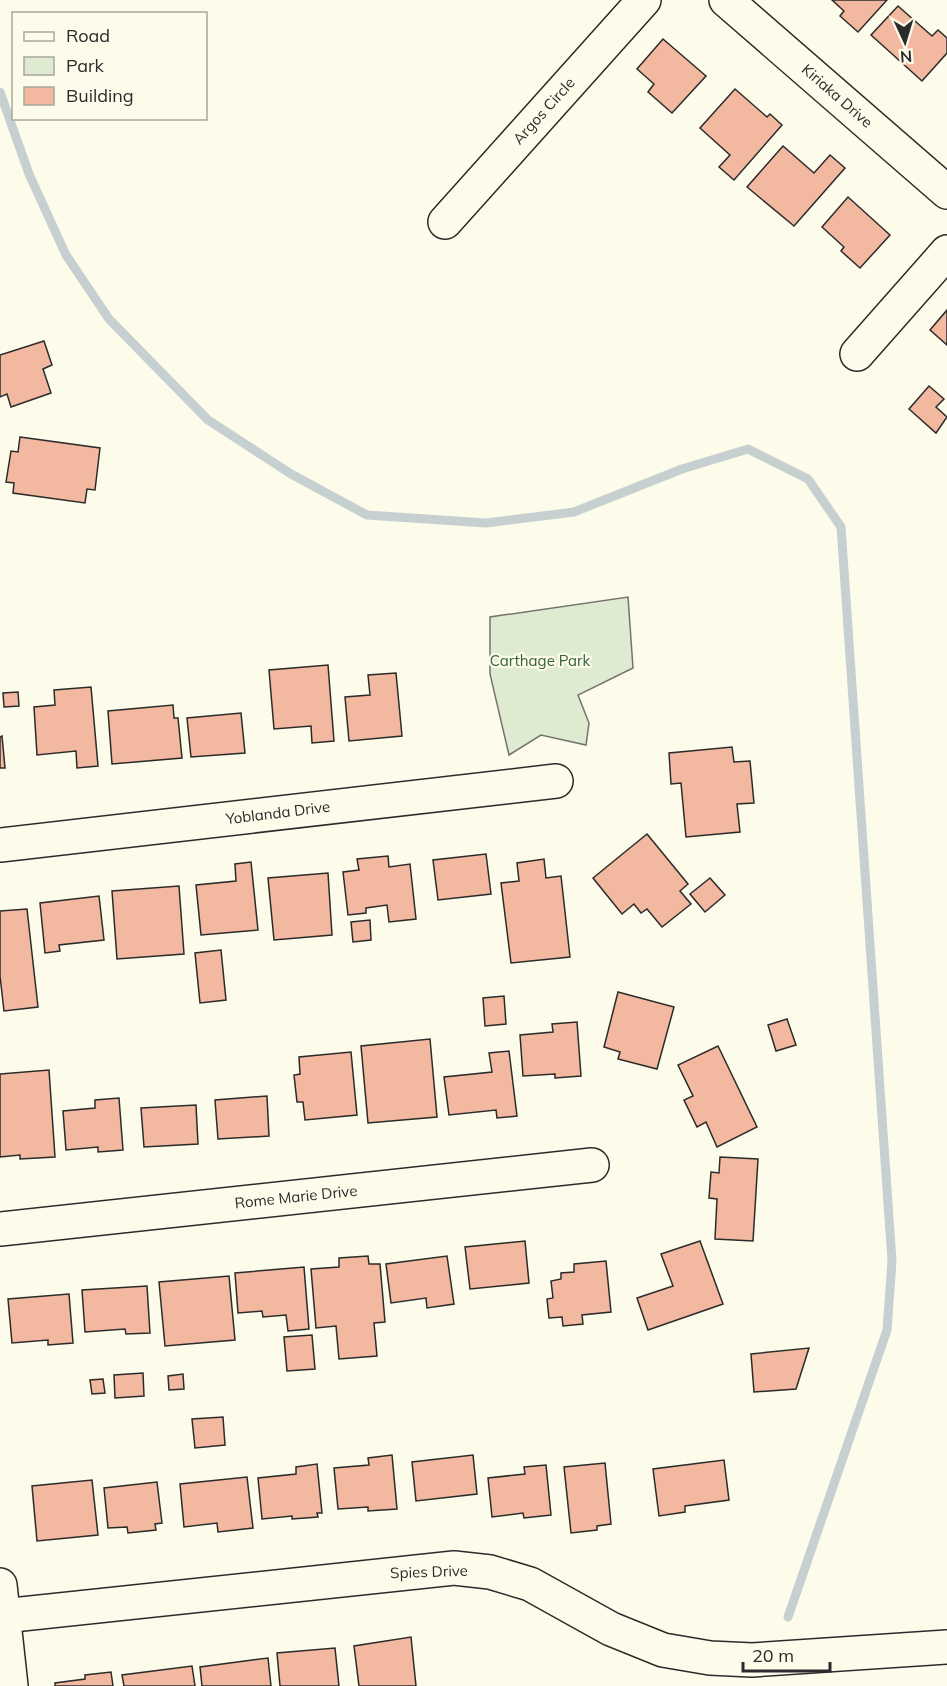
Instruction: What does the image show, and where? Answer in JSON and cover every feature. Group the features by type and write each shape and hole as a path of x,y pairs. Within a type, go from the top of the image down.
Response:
{"street":[{"name":"Argos Circle","path":"445,222 644,0"},
{"name":"Kiriaka Drive","path":"726,0 947,192"},
{"path":"858,354 947,252"},
{"name":"Yoblanda Drive","path":"0,845 556,781"},
{"name":"Rome Marie Drive","path":"0,1229 592,1165"},
{"name":"Spies Drive","path":"2,1600 454,1569 490,1572 530,1584 611,1629 663,1650 710,1658 752,1660 947,1647"},
{"path":"2,1600 11,1686"}],"green space":[{"name":"Carthage Park","path":"628,597 633,668 578,695 589,723 586,745 541,735 509,755 490,674 490,617"}],"building":[{"path":"832,0 887,0 858,32 840,16 844,11"},
{"path":"898,6 932,36 938,30 947,38 947,53 922,81 871,35"},
{"path":"663,39 706,76 672,113 648,92 654,84 637,69"},
{"path":"735,89 767,117 770,114 782,125 734,180 719,167 730,155 700,128"},
{"path":"783,146 814,173 830,155 845,168 794,226 747,187"},
{"path":"848,197 890,235 860,268 841,251 844,247 822,227"},
{"path":"947,310 947,345 930,330"},
{"path":"44,341 52,365 43,369 51,393 11,407 7,394 0,397 0,355"},
{"path":"929,386 944,399 936,407 947,417 936,433 909,409"},
{"path":"20,437 100,448 95,490 87,489 85,503 13,493 14,483 6,482 11,451 18,452"},
{"path":"328,665 334,741 312,743 311,726 274,729 269,670"},
{"path":"396,673 402,736 349,741 345,697 370,695 368,675"},
{"path":"91,687 98,766 77,768 76,751 37,755 34,707 55,705 54,690"},
{"path":"18,692 19,706 4,707 3,693"},
{"path":"173,705 174,718 178,718 182,758 112,764 108,711"},
{"path":"241,713 245,753 191,757 187,718"},
{"path":"2,736 5,768 0,768 0,737"},
{"path":"732,747 734,762 750,761 754,803 737,804 740,832 686,837 681,783 671,784 669,753"},
{"path":"647,834 688,884 680,891 691,904 662,927 647,909 641,913 634,904 622,914 593,878"},
{"path":"486,854 491,894 438,900 433,860"},
{"path":"388,856 389,867 410,864 416,919 389,922 387,905 366,908 366,913 348,915 343,872 359,870 357,859"},
{"path":"544,859 546,878 561,876 570,957 511,963 501,883 519,881 517,863"},
{"path":"251,862 258,930 201,935 196,885 236,881 235,864"},
{"path":"328,873 332,935 274,940 268,878"},
{"path":"710,878 725,895 705,912 690,894"},
{"path":"179,886 184,954 117,959 112,891"},
{"path":"99,896 104,940 59,945 60,951 45,953 40,903"},
{"path":"27,909 38,1007 4,1011 0,976 0,911"},
{"path":"370,920 371,940 353,942 351,922"},
{"path":"221,950 226,1000 200,1003 195,953"},
{"path":"618,992 674,1007 657,1069 618,1059 620,1052 604,1047"},
{"path":"504,996 506,1024 485,1026 483,998"},
{"path":"787,1019 796,1045 776,1051 768,1025"},
{"path":"577,1022 581,1076 555,1078 555,1074 523,1076 520,1035 553,1032 552,1024"},
{"path":"430,1039 437,1117 368,1123 361,1046"},
{"path":"718,1046 757,1127 717,1147 706,1122 697,1127 684,1100 693,1096 678,1065"},
{"path":"509,1051 517,1116 497,1118 496,1110 449,1115 444,1077 492,1072 489,1053"},
{"path":"351,1052 357,1115 305,1120 303,1102 297,1102 294,1075 300,1074 299,1057"},
{"path":"49,1070 55,1157 20,1159 20,1155 0,1157 0,1074"},
{"path":"267,1096 269,1136 218,1139 215,1100"},
{"path":"119,1098 123,1150 98,1152 98,1147 66,1150 63,1111 95,1108 95,1100"},
{"path":"196,1105 198,1144 144,1147 141,1108"},
{"path":"720,1157 758,1159 753,1241 715,1239 717,1199 709,1198 711,1172 719,1173"},
{"path":"525,1241 529,1283 470,1289 465,1247"},
{"path":"700,1241 723,1304 648,1330 637,1298 673,1286 661,1254"},
{"path":"368,1256 369,1264 380,1264 385,1322 374,1323 377,1356 339,1359 336,1326 316,1328 311,1269 339,1267 339,1258"},
{"path":"447,1256 454,1304 427,1308 426,1298 391,1303 386,1264"},
{"path":"606,1261 611,1312 582,1315 583,1324 563,1326 562,1317 549,1318 547,1299 553,1298 551,1281 561,1279 561,1273 574,1272 574,1264"},
{"path":"304,1267 309,1329 288,1331 286,1315 263,1317 262,1311 238,1313 235,1273"},
{"path":"229,1276 235,1340 165,1346 159,1282"},
{"path":"147,1286 150,1333 126,1334 125,1329 85,1332 82,1290"},
{"path":"69,1294 73,1343 48,1345 48,1340 12,1343 8,1299"},
{"path":"312,1335 315,1369 287,1371 284,1337"},
{"path":"809,1348 796,1389 754,1392 751,1354"},
{"path":"143,1373 144,1396 115,1398 114,1375"},
{"path":"183,1374 184,1389 169,1390 168,1376"},
{"path":"103,1379 105,1393 92,1394 90,1380"},
{"path":"223,1417 225,1445 195,1448 192,1419"},
{"path":"392,1455 397,1509 368,1511 368,1507 338,1509 334,1468 369,1465 368,1458"},
{"path":"473,1455 477,1494 416,1501 412,1462"},
{"path":"724,1460 729,1500 685,1506 685,1512 659,1516 653,1469"},
{"path":"605,1463 611,1524 597,1526 597,1530 571,1533 564,1467"},
{"path":"317,1464 322,1513 317,1513 318,1517 292,1519 292,1516 262,1519 258,1478 296,1474 296,1467"},
{"path":"546,1465 551,1515 524,1518 523,1513 492,1517 488,1478 525,1474 524,1467"},
{"path":"247,1477 253,1528 218,1532 217,1523 184,1527 180,1484"},
{"path":"92,1480 98,1535 37,1541 32,1486"},
{"path":"157,1482 162,1523 155,1524 156,1530 128,1533 127,1527 108,1528 104,1488"},
{"path":"411,1637 416,1686 359,1686 354,1646"},
{"path":"335,1648 339,1686 280,1686 277,1653"},
{"path":"268,1658 271,1686 202,1686 200,1667"},
{"path":"192,1666 195,1686 124,1686 122,1675"},
{"path":"111,1672 113,1686 55,1686 55,1683 85,1679 85,1675"}],"waterway":[{"path":"0,92 29,174 66,255 109,319 208,420 291,474 367,515 486,523 574,512 682,469 748,449 808,479 841,527 892,1261 887,1330 788,1617"}]}
